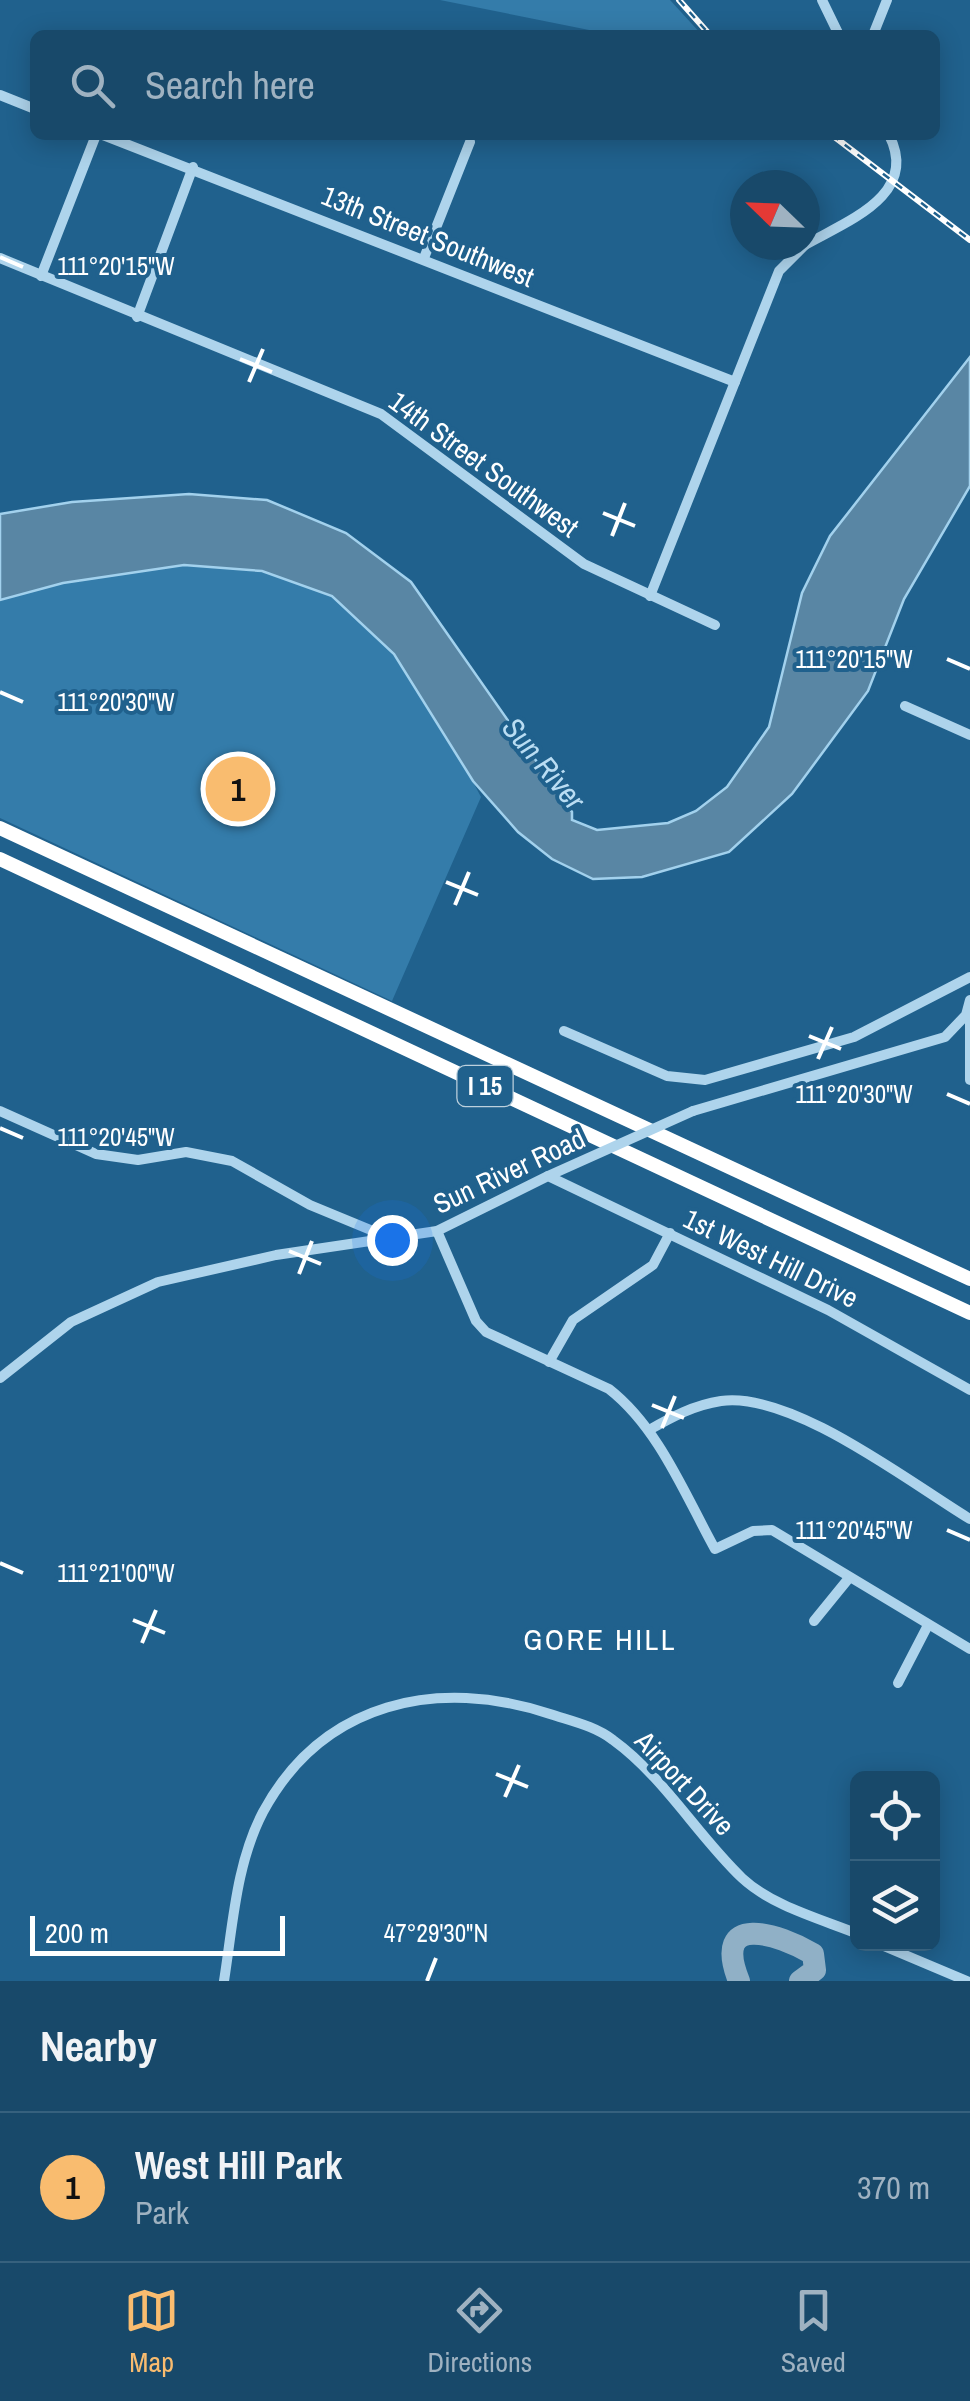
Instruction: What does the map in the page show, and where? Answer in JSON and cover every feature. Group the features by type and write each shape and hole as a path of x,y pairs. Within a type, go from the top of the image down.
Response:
{"highway":[{"name":"I 15","path":"0,828 970,1279"},
{"name":"I 15","path":"0,859 970,1313"}],"street":[{"path":"822,0 837,30"},
{"path":"875,30 887,0"},
{"path":"0,95 30,106"},
{"path":"41,276 98,140"},
{"name":"13th Street Southwest","path":"114,140 192,167 734,382"},
{"path":"820,236 872,207 890,188 897,174 897,150 892,140"},
{"path":"424,258 470,142"},
{"path":"137,317 192,167"},
{"name":"14th Street Southwest","path":"0,258 381,414 584,564 715,625"},
{"path":"650,596 779,271 787,260"},
{"path":"905,706 970,735"},
{"path":"564,1032 667,1076 705,1080 854,1037 970,977"},
{"name":"Sun River Road","path":"0,1378 72,1322 158,1282 276,1255 437,1232 548,1176 692,1111 945,1037 966,1014 970,1000"},
{"path":"970,1017 970,1080"},
{"path":"0,1111 96,1154 138,1160 186,1152 232,1160 310,1205 391,1238"},
{"name":"1st West Hill Drive","path":"548,1176 828,1310 970,1390"},
{"path":"437,1232 476,1321 486,1332 609,1389 649,1430 714,1549 753,1531 772,1530 927,1627 970,1649"},
{"path":"549,1362 573,1320 653,1265 670,1233"},
{"path":"649,1430 686,1410 723,1400 764,1402 799,1414 970,1519"},
{"path":"814,1622 849,1578"},
{"path":"898,1683 927,1627"},
{"name":"Airport Drive","path":"224,1981 244,1859 262,1815 285,1780 318,1745 384,1706 454,1695 516,1703 610,1738 742,1878 772,1898 850,1931"},
{"path":"896,1951 967,1981"}],"shaded area":[{"path":"440,0 670,0 697,30 589,30"},
{"path":"970,357 970,486 904,599 868,691 792,794 729,852 642,877 593,879 552,859 518,832 473,781 394,654 332,596 262,571 184,565 63,583 0,600 0,514 72,502 189,494 267,500 346,533 411,582 572,812 572,820 597,830 668,823 696,811 727,787 769,727 802,593 830,536"},
{"path":"184,565 260,572 297,581 332,596 354,612 417,687 481,797 392,1001 0,818 0,600 63,583"}],"taxiway":[{"path":"739,1981 734,1944 741,1936 753,1934 783,1940 813,1954 815,1970 800,1981"}],"railway":[{"path":"679,0 706,30"},
{"path":"839,140 970,240"}],"place":[{"name":"West Hill Park","path":"238,789"}],"district":[{"name":"GORE HILL","path":"600,1639"}],"water label":[{"name":"Sun River","path":"544,763"}]}
